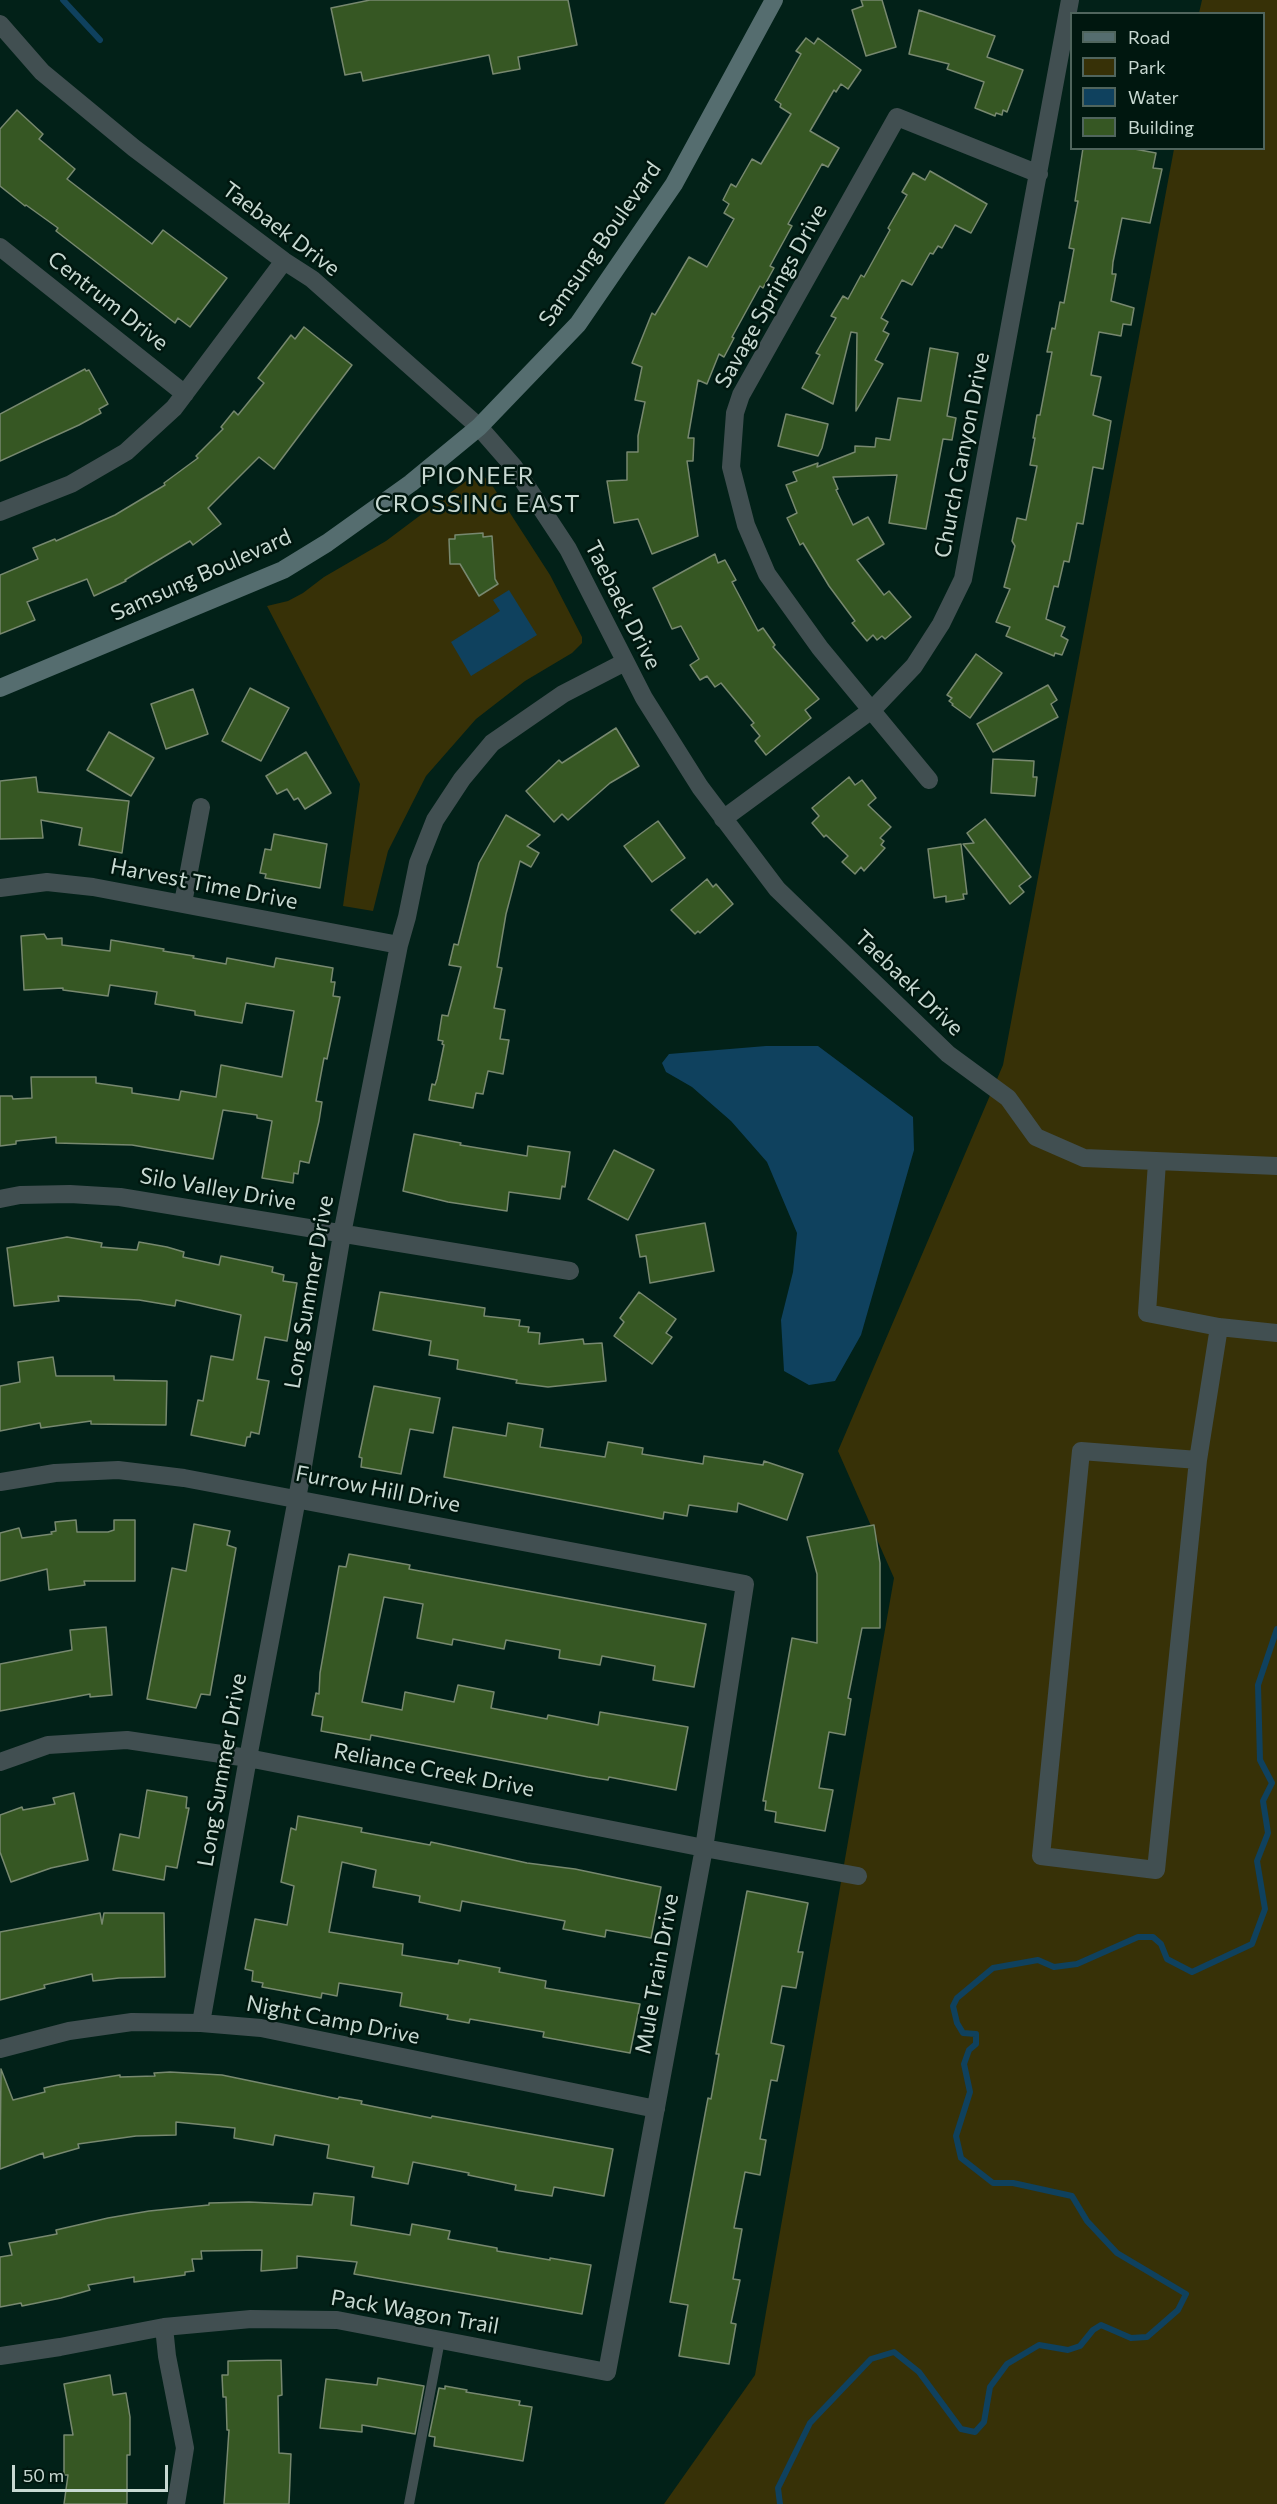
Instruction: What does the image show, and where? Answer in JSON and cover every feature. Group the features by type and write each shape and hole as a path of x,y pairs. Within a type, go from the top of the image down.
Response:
{"street":[{"name":"Samsung Boulevard","path":"0,688 283,570 327,543 411,483 479,427 578,324 674,184 774,0"},
{"name":"Church Canyon Drive","path":"723,819 873,709 914,666 941,624 963,579 1070,0"},
{"name":"Taebaek Drive","path":"0,24 42,72 134,148 284,261 312,279 479,427 514,467 568,549 654,714 723,819 777,889 948,1054 1008,1098 1036,1137 1084,1158 1277,1166"},
{"name":"Savage Springs Drive","path":"929,780 873,709 820,648 767,574 746,525 732,467 735,413 741,395 897,117 1039,174"},
{"name":"Centrum Drive","path":"0,247 185,394"},
{"path":"0,512 70,484 126,452 174,408 284,261"},
{"name":"Long Summer Drive","path":"201,2024 297,1498 342,1234 399,945 422,852 435,820 462,779 492,743 525,718 563,694 625,662"},
{"path":"183,903 201,807"},
{"name":"Harvest Time Drive","path":"0,888 47,882 93,887 399,945"},
{"path":"1157,1162 1147,1313 1219,1327 1277,1332"},
{"name":"Silo Valley Drive","path":"0,1199 20,1195 70,1194 120,1197 570,1271"},
{"path":"1198,1460 1082,1452 1041,1856 1156,1870 1198,1460 1219,1327"},
{"name":"Furrow Hill Drive","path":"0,1482 55,1473 118,1470 184,1478 745,1584"},
{"name":"Mule Train Drive","path":"607,2372 704,1848 745,1584"},
{"name":"Reliance Creek Drive","path":"0,1762 48,1745 127,1740 248,1758 858,1876"},
{"name":"Night Camp Drive","path":"0,2049 69,2031 132,2022 261,2028 656,2109"},
{"name":"Pack Wagon Trail","path":"0,2356 60,2348 164,2327 251,2319 337,2320 607,2372"},
{"path":"164,2327 167,2356 185,2448 177,2504"}],"lane":[{"path":"410,2504 440,2340"}],"green space":[{"path":"1202,0 1277,0 1277,2504 664,2504 755,2375 894,1578 838,1451 1003,1065 1174,150 1265,150 1265,12 1199,12"},
{"path":"481,474 490,482 550,575 582,637 582,643 572,653 525,681 476,719 426,776 388,851 373,911 343,906 360,784 267,606 288,601 303,593 324,577 386,541 470,478"}],"water":[{"path":"509,590 537,635 471,676 451,642 500,611 493,600"},
{"path":"766,1046 818,1046 913,1117 914,1150 861,1335 835,1381 809,1385 784,1371 781,1320 793,1272 797,1233 767,1162 731,1121 692,1087 666,1072 662,1063 669,1054"}],"building":[{"path":"370,0 568,0 577,45 518,57 520,69 493,74 489,55 363,81 361,72 345,75 331,8"},
{"path":"861,0 882,0 896,47 866,56 852,10 863,6"},
{"path":"919,10 995,36 987,57 1023,70 1007,112 1003,110 1002,115 996,113 995,116 975,108 984,82 947,69 949,64 909,54"},
{"path":"806,38 814,44 818,38 861,70 848,89 841,84 836,92 834,90 810,131 839,148 828,167 822,164 788,224 792,226 770,266 774,268 763,288 760,286 732,337 734,338 724,357 719,354 707,384 698,380 688,438 694,438 693,461 687,461 698,536 652,554 638,519 614,523 607,481 627,480 627,452 638,452 638,436 645,402 635,400 642,367 632,363 652,313 655,315 689,257 707,267 734,219 724,213 729,204 723,200 731,184 736,187 752,159 761,164 791,114 780,107 781,104 775,100 801,54 796,51"},
{"path":"17,110 43,134 39,139 75,169 67,179 152,244 163,230 227,278 190,327 178,318 175,323 56,231 58,228 0,186 0,129"},
{"path":"1083,150 1140,150 1156,153 1153,168 1162,169 1150,223 1122,218 1113,262 1112,274 1116,274 1111,301 1134,308 1131,325 1123,324 1121,336 1099,332 1091,375 1101,377 1093,415 1111,421 1103,469 1093,467 1083,524 1077,523 1069,562 1064,561 1058,587 1054,586 1046,619 1065,627 1061,636 1068,640 1062,655 1055,653 1054,656 1006,636 1010,627 996,622 1010,589 1004,587 1015,546 1012,541 1017,518 1026,520 1037,466 1030,465 1035,438 1033,438 1037,415 1040,415 1052,352 1047,352 1052,328 1055,329 1060,302 1064,303 1074,249 1069,248 1078,201 1075,201"},
{"path":"930,171 987,204 971,233 955,225 942,248 938,246 933,254 930,253 912,285 902,280 881,318 888,322 883,331 889,334 875,360 883,364 856,411 857,333 851,332 833,404 802,388 820,355 816,353 836,318 831,316 843,296 848,299 861,275 864,277 907,195 902,192 913,173 925,180"},
{"path":"304,327 352,365 274,469 259,457 208,508 221,524 193,545 190,541 126,581 94,596 87,579 27,602 35,620 0,634 0,575 38,559 33,548 55,539 56,541 115,515 165,485 164,483 198,458 196,456 223,429 221,427 234,411 238,415 264,383 258,378 291,335 295,339"},
{"path":"930,348 958,353 947,416 956,418 952,440 943,439 926,529 889,523 897,475 833,477 838,489 836,490 853,525 868,517 884,544 857,560 884,595 889,591 911,617 885,639 882,636 877,640 873,635 867,641 852,623 855,621 829,586 803,543 800,545 787,518 797,513 786,485 797,481 793,472 818,463 817,467 855,452 855,446 875,447 876,438 890,440 898,398 921,401"},
{"path":"85,369 89,370 108,404 99,409 101,413 0,461 0,414"},
{"path":"786,414 828,424 818,456 778,446"},
{"path":"483,533 483,537 492,536 495,579 498,584 479,596 460,564 450,564 449,539 455,539 455,535"},
{"path":"715,554 718,563 725,560 736,580 732,582 758,631 763,628 775,645 773,647 819,699 805,710 811,718 766,755 755,741 760,736 751,725 754,723 721,683 715,687 707,676 700,680 690,665 699,659 681,626 672,629 653,588"},
{"path":"976,654 1002,673 970,718 952,705 949,701 952,698 947,695"},
{"path":"1048,685 1057,700 1051,704 1058,717 993,752 977,724"},
{"path":"250,688 289,708 261,761 222,741"},
{"path":"193,689 208,734 166,749 151,704"},
{"path":"616,728 639,766 610,783 568,820 562,814 554,822 526,791 559,760 562,763"},
{"path":"109,732 154,758 131,796 87,770"},
{"path":"306,752 331,793 305,809 298,798 294,800 287,789 277,794 266,776"},
{"path":"993,759 1034,761 1033,777 1037,777 1035,796 991,793"},
{"path":"36,777 38,792 129,801 122,853 79,845 82,828 41,820 43,838 0,839 0,781"},
{"path":"849,777 855,785 862,780 876,798 868,805 891,827 880,838 884,841 881,845 885,848 864,871 861,867 855,874 842,862 848,856 826,835 824,837 812,823 819,816 812,808"},
{"path":"506,815 540,835 527,846 539,853 531,867 520,861 506,914 497,967 502,968 494,1008 505,1010 500,1039 509,1040 503,1074 488,1071 483,1094 476,1093 473,1108 429,1100 432,1084 435,1085 437,1079 444,1045 443,1041 438,1040 442,1015 448,1016 461,967 449,965 454,944 458,945 479,863"},
{"path":"985,819 1031,877 1019,886 1024,892 1010,904 963,844 974,843 967,833"},
{"path":"658,821 685,858 652,882 624,846"},
{"path":"274,834 327,844 320,888 265,878 266,874 260,873 265,849 271,850"},
{"path":"961,844 967,894 963,894 964,899 946,902 946,896 934,898 928,849"},
{"path":"707,879 713,887 716,884 733,904 700,933 698,931 695,934 671,910"},
{"path":"44,934 47,939 62,938 62,945 110,951 111,940 164,949 163,951 226,964 227,958 274,967 276,958 333,968 331,982 335,982 333,996 340,997 327,1059 324,1058 316,1101 322,1102 319,1121 309,1163 300,1161 298,1174 294,1173 293,1183 262,1178 272,1121 257,1118 257,1115 223,1110 213,1159 132,1145 56,1143 56,1137 16,1141 16,1144 0,1146 0,1096 12,1096 13,1099 32,1098 31,1077 96,1077 96,1083 132,1088 132,1093 179,1100 181,1091 216,1097 221,1065 282,1077 294,1011 246,1003 242,1023 195,1015 195,1011 155,1004 157,992 110,985 108,996 63,990 63,988 24,990 21,936"},
{"path":"414,1134 461,1143 460,1145 527,1156 528,1146 570,1152 565,1187 562,1186 560,1199 509,1192 507,1211 448,1202 403,1191"},
{"path":"614,1150 654,1170 628,1220 588,1199"},
{"path":"705,1223 714,1271 650,1283 646,1256 640,1257 636,1235"},
{"path":"67,1237 102,1243 101,1247 137,1250 139,1242 167,1247 184,1252 183,1257 219,1265 221,1256 273,1267 272,1272 284,1275 283,1281 297,1283 287,1341 265,1337 257,1379 269,1381 259,1434 251,1432 245,1446 191,1435 198,1400 203,1401 211,1356 233,1360 241,1315 176,1300 175,1306 139,1300 58,1296 59,1301 14,1306 7,1248"},
{"path":"380,1292 485,1308 484,1316 520,1320 519,1326 529,1327 528,1332 540,1333 539,1344 583,1339 584,1344 602,1343 606,1381 548,1387 516,1383 517,1380 457,1369 458,1360 429,1355 431,1341 373,1330"},
{"path":"639,1292 676,1319 666,1333 672,1337 652,1364 614,1336 624,1322 620,1318"},
{"path":"53,1357 56,1376 114,1376 114,1380 167,1381 166,1425 91,1424 91,1421 41,1428 40,1423 0,1431 0,1386 20,1382 18,1362"},
{"path":"374,1386 440,1398 433,1433 410,1429 401,1474 361,1467 362,1458 359,1457"},
{"path":"508,1423 543,1429 540,1447 605,1457 608,1442 643,1448 642,1454 703,1464 704,1456 763,1465 764,1461 803,1474 787,1520 738,1503 737,1512 689,1505 687,1516 664,1512 663,1519 444,1477 453,1427 506,1436"},
{"path":"76,1520 77,1532 108,1532 114,1530 114,1520 135,1520 135,1581 84,1581 85,1585 49,1590 47,1569 0,1581 0,1533 19,1528 22,1538 52,1534 51,1532 56,1531 55,1522"},
{"path":"194,1524 230,1531 227,1545 236,1548 210,1695 201,1694 196,1708 147,1699 172,1568 186,1571"},
{"path":"874,1525 880,1563 880,1628 862,1628 848,1698 851,1699 845,1735 829,1732 819,1788 833,1790 825,1831 775,1822 776,1812 765,1810 766,1801 763,1801 792,1638 817,1643 817,1574 807,1537"},
{"path":"349,1554 410,1565 409,1569 706,1624 694,1687 653,1680 655,1666 602,1656 600,1665 559,1658 560,1650 506,1640 504,1649 453,1639 452,1645 417,1638 423,1604 384,1597 362,1702 402,1710 405,1692 454,1702 458,1685 494,1692 491,1708 547,1719 548,1715 598,1725 600,1712 688,1727 676,1790 609,1777 608,1780 588,1777 371,1735 370,1740 321,1731 323,1717 312,1715 316,1693 319,1694 320,1673 339,1566 346,1567"},
{"path":"106,1627 112,1695 90,1697 90,1694 0,1711 0,1664 72,1650 70,1630"},
{"path":"147,1790 187,1797 186,1808 189,1808 177,1868 166,1866 164,1880 113,1870 120,1834 139,1838"},
{"path":"74,1793 88,1860 51,1868 11,1882 0,1852 0,1815 22,1807 23,1810 55,1804 53,1798"},
{"path":"298,1816 362,1828 361,1832 430,1845 431,1842 527,1863 575,1869 661,1887 651,1938 606,1930 605,1937 563,1929 565,1921 462,1901 460,1911 419,1902 420,1896 373,1887 376,1870 342,1862 329,1932 403,1944 402,1955 458,1964 459,1960 500,1968 499,1972 546,1981 545,1988 640,2004 630,2053 543,2037 544,2032 470,2019 469,2023 447,2019 448,2015 400,2006 402,1993 339,1983 337,1996 322,1993 321,1998 262,1987 263,1983 252,1981 253,1971 245,1969 255,1919 287,1925 294,1886 281,1882 291,1828 296,1830"},
{"path":"747,1891 808,1903 798,1952 803,1952 796,1988 782,1986 771,2043 784,2046 777,2081 771,2080 760,2139 766,2140 760,2175 745,2172 734,2228 742,2229 733,2279 740,2280 731,2323 736,2324 729,2364 679,2356 688,2305 670,2302 708,2098 711,2099 719,2054 716,2054"},
{"path":"100,1913 102,1924 104,1913 164,1913 165,1977 93,1981 92,1974 44,1985 45,1988 0,2000 0,1932"},
{"path":"1,2069 13,2100 45,2092 44,2088 120,2075 120,2077 155,2076 154,2073 170,2072 222,2075 338,2099 339,2097 362,2101 361,2104 431,2118 432,2116 613,2149 604,2196 554,2187 552,2196 515,2190 516,2185 413,2162 408,2184 372,2177 374,2167 327,2158 329,2145 275,2135 273,2145 234,2138 235,2128 176,2122 176,2135 136,2136 78,2144 79,2148 44,2158 43,2153 0,2169"},
{"path":"314,2193 354,2197 351,2225 410,2235 412,2224 450,2231 448,2239 497,2248 497,2251 591,2265 582,2314 354,2274 357,2262 297,2256 297,2268 261,2271 262,2250 201,2251 202,2259 192,2259 194,2271 185,2272 185,2275 134,2282 134,2277 88,2285 90,2290 61,2298 22,2306 21,2303 0,2307 0,2257 12,2255 9,2243 57,2234 56,2230 108,2218 209,2205 209,2203 312,2205"},
{"path":"281,2360 282,2395 278,2396 279,2453 291,2454 289,2504 224,2504 229,2430 227,2430 226,2397 223,2397 222,2375 228,2375 228,2361"},
{"path":"110,2375 113,2395 126,2393 130,2417 127,2504 64,2504 68,2475 64,2475 64,2435 73,2435 64,2384"},
{"path":"378,2378 424,2386 415,2434 362,2425 362,2432 320,2428 326,2379 377,2385"},
{"path":"445,2386 520,2401 519,2405 532,2407 523,2461 434,2446 435,2437 429,2436 439,2388 445,2389"}],"waterway":[{"path":"63,0 100,40"},
{"path":"780,2504 778,2488 810,2423 871,2359 894,2352 919,2372 961,2429 975,2432 984,2422 990,2387 1007,2364 1039,2345 1068,2350 1080,2346 1093,2330 1101,2325 1131,2338 1147,2337 1178,2310 1186,2294 1117,2253 1087,2221 1072,2196 1013,2183 993,2183 961,2158 956,2136 970,2092 964,2064 969,2050 976,2044 976,2034 963,2033 957,2023 953,2006 957,1998 993,1968 1038,1960 1054,1967 1077,1964 1138,1937 1153,1937 1161,1944 1167,1959 1192,1972 1252,1944 1265,1909 1257,1861 1268,1833 1263,1801 1272,1783 1260,1760 1258,1685 1277,1629"}],"district":[{"name":"PIONEER CROSSING EAST","path":"478,490"}]}
